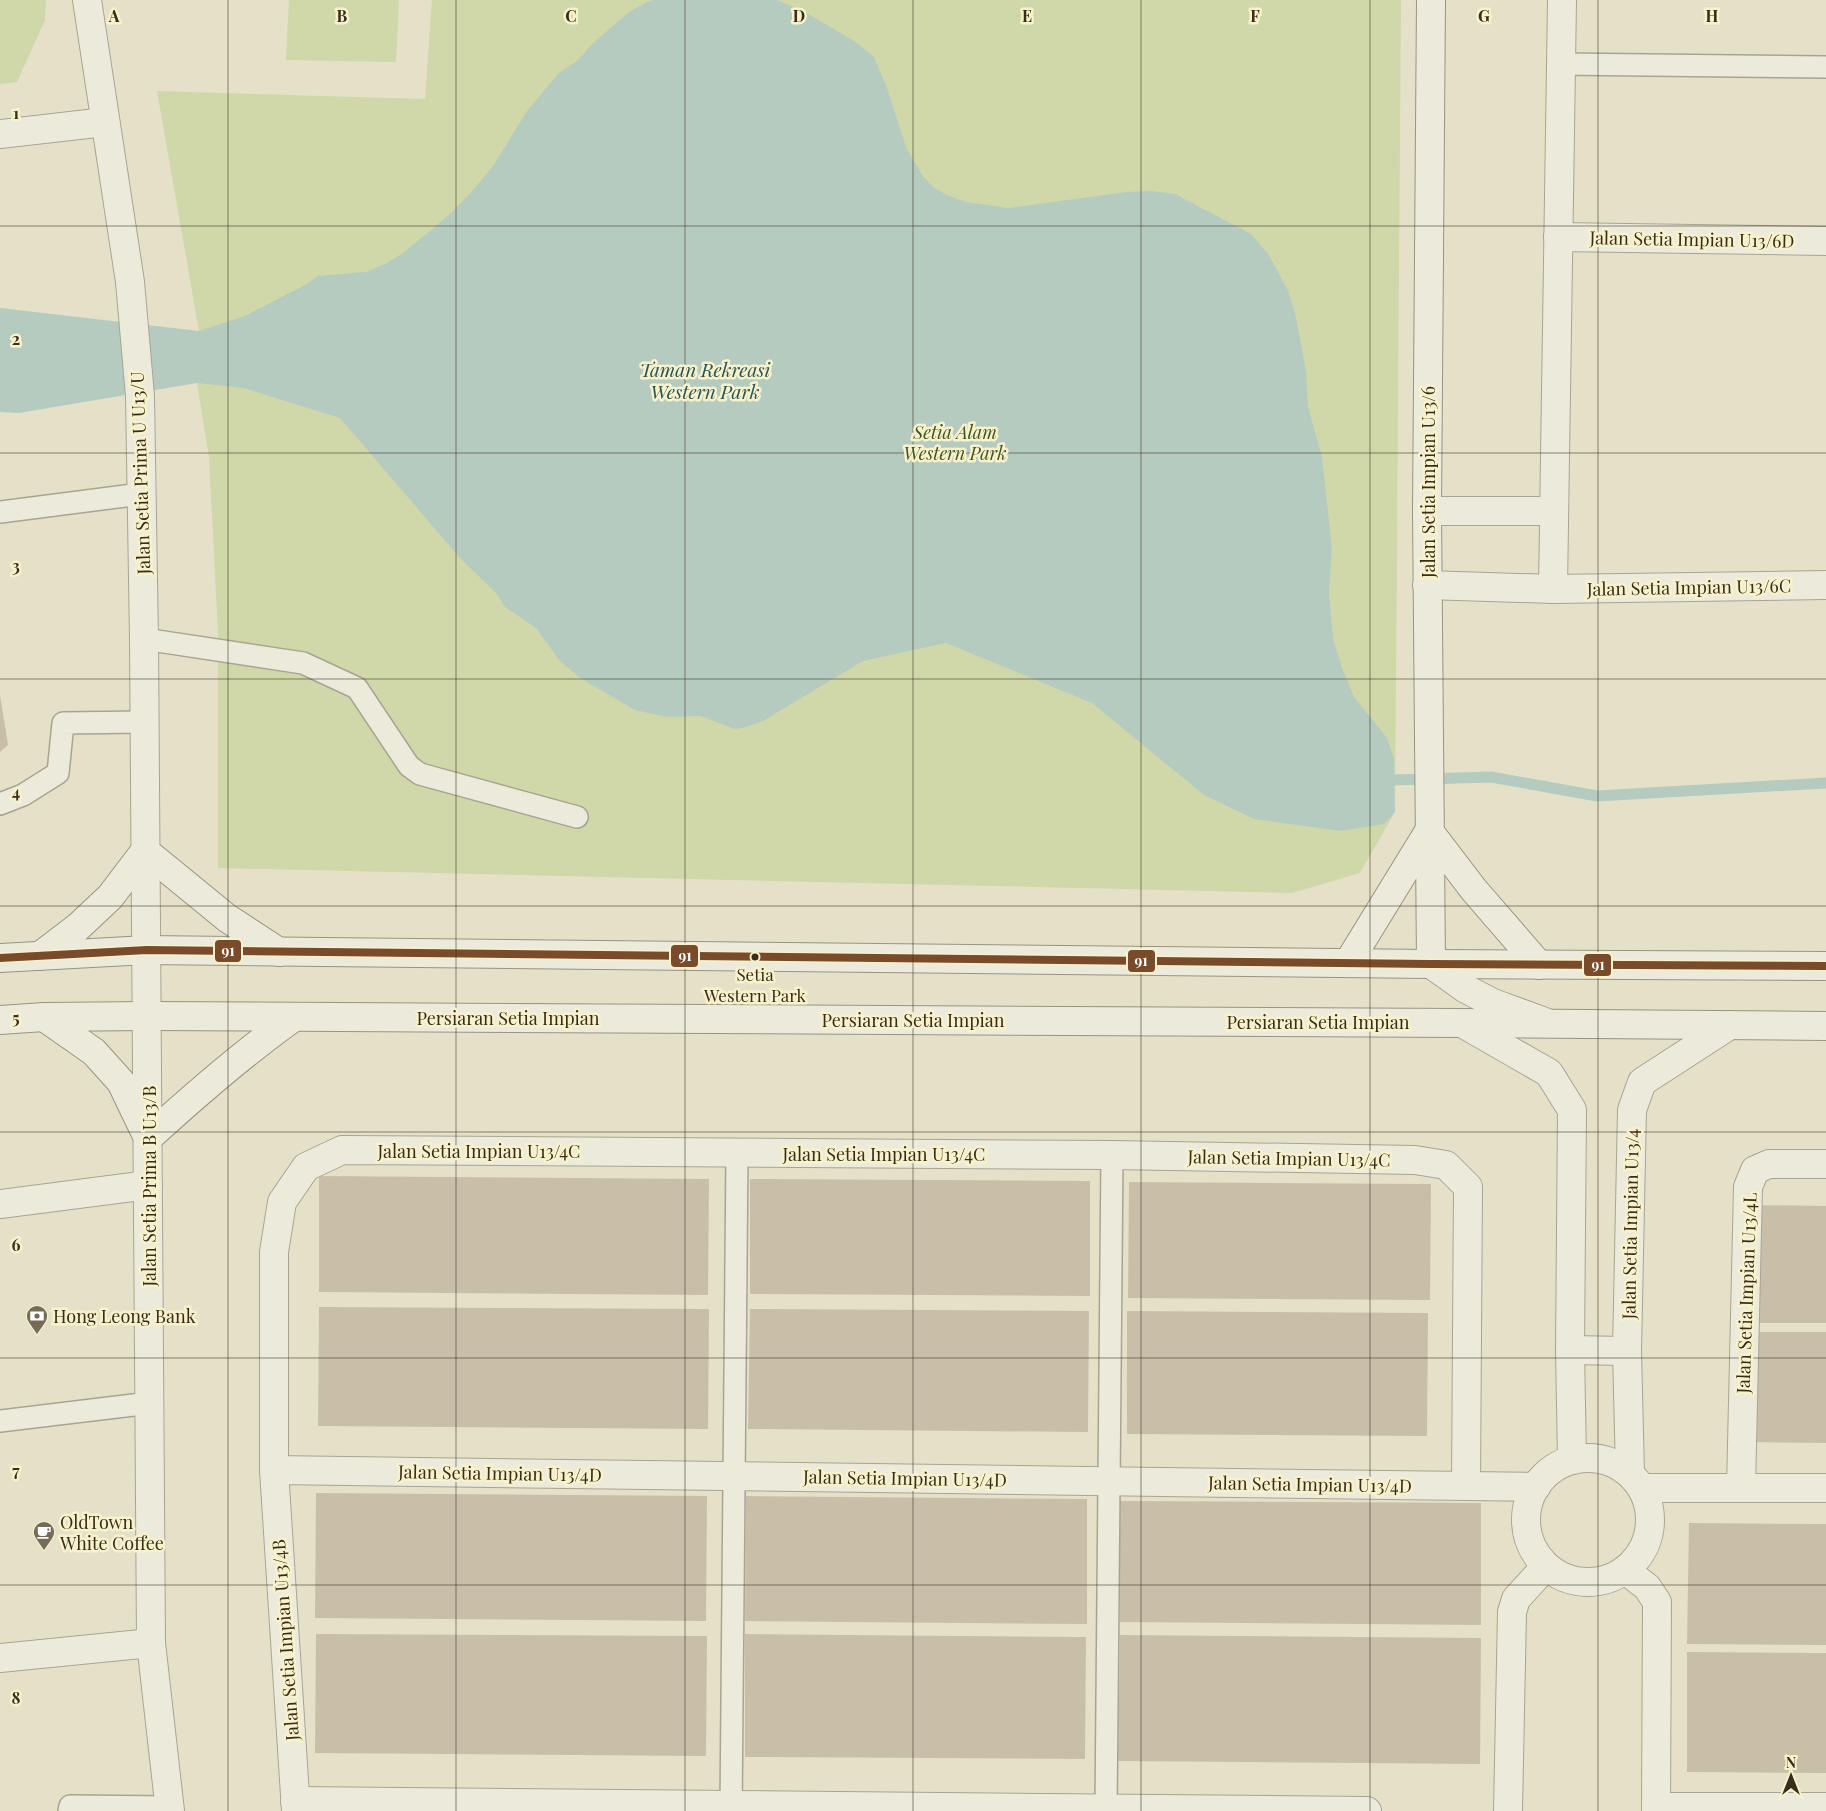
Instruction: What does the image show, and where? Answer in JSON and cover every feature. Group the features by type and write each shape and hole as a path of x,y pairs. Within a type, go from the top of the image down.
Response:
{"street":[{"name":"Jalan Setia Prima U U13/U","path":"87,0 130,282 140,396 147,950"},
{"name":"Jalan Setia Impian U13/6","path":"1431,0 1427,510 1431,964"},
{"path":"1553,589 1562,0"},
{"path":"0,134 105,122"},
{"name":"Jalan Setia Impian U13/6D","path":"1558,237 1826,241"},
{"path":"1427,510 1553,510"},
{"name":"Jalan Setia Impian U13/6C","path":"1427,585 1553,589 1826,585"},
{"path":"1348,963 1429,822 1474,890 1539,964"},
{"path":"40,956 78,927 110,897 146,851 227,918 279,952"},
{"path":"0,958 147,950 1431,964 1826,966"},
{"name":"Jalan Setia Prima B U13/B","path":"147,950 152,1643 170,1809"},
{"path":"1431,964 1466,990 1493,1003 1552,1024"},
{"name":"Persiaran Setia Impian","path":"0,1020 44,1017 147,1016 1826,1026"},
{"path":"44,1017 94,1052 121,1082 148,1138 242,1056 294,1017"},
{"path":"1462,1023 1549,1073 1572,1110 1570,1350 1572,1460"},
{"name":"Jalan Setia Impian U13/4","path":"1636,1480 1627,1351 1632,1110 1642,1082 1730,1025"},
{"name":"Jalan Setia Impian U13/4C","path":"274,1470 274,1252 282,1202 306,1167 342,1150 1112,1155 1414,1160 1446,1165 1468,1187 1466,1486"},
{"name":"Jalan Setia Impian U13/4L","path":"1741,1488 1748,1187 1755,1170 1769,1164 1826,1164"},
{"path":"0,1204 148,1185"},
{"path":"1570,1350 1627,1351"},
{"path":"1587,1458 1603,1459 1618,1465 1636,1480 1648,1500 1651,1520 1648,1539 1639,1557 1625,1570 1610,1578 1594,1582 1577,1581 1561,1576 1546,1566 1534,1551 1528,1534 1526,1515 1530,1497 1536,1487 1552,1470 1572,1460 1587,1458"},
{"name":"Jalan Setia Impian U13/4D","path":"274,1470 1536,1487"},
{"name":"Jalan Setia Impian U13/4B","path":"274,1470 296,1806"},
{"path":"1636,1480 1741,1488 1826,1488"},
{"path":"1508,1811 1512,1612 1516,1599 1546,1566"},
{"path":"1625,1570 1647,1588 1657,1602 1656,1809 1826,1807"},
{"path":"0,1658 152,1643"},
{"path":"296,1806 1367,1811"}],"lane":[{"path":"1560,64 1826,67"},
{"path":"0,512 141,494"},
{"path":"144,639 303,663 318,669 357,688 409,766 420,774 577,817"},
{"path":"0,804 23,795 58,773 63,723 144,722"},
{"path":"731,1808 737,1153"},
{"path":"1106,1809 1112,1155"},
{"path":"0,1421 150,1403"},
{"path":"69,1811 70,1806 170,1809"}],"green space":[{"path":"0,0 46,0 45,20 17,82 0,84"},
{"path":"289,0 399,0 396,62 286,60"},
{"name":"Setia Alam Western Park","path":"432,0 1401,0 1395,812 1360,873 1292,893 218,868 218,633 209,457 197,383 199,331 157,91 425,99"}],"water":[{"name":"Taman Rekreasi Western Park","path":"653,0 777,0 805,12 854,41 874,57 887,88 906,147 922,175 934,188 949,196 966,202 1008,208 1127,192 1151,191 1175,194 1251,234 1269,255 1288,291 1295,313 1306,371 1308,407 1322,457 1332,549 1329,592 1333,639 1354,697 1387,738 1394,759 1395,812 1384,824 1341,831 1254,819 1204,795 1092,703 946,643 863,661 763,721 746,727 735,729 701,716 667,717 635,710 580,678 560,661 536,628 505,607 497,594 459,557 340,418 244,388 197,383 19,413 0,412 0,308 199,331 245,316 305,285 318,276 366,272 387,263 403,253 430,231 474,189 493,166 527,111 559,73 577,61 592,44 629,12"}],"building":[{"path":"0,695 8,745 0,752"},
{"path":"319,1176 709,1179 708,1295 319,1292"},
{"path":"750,1179 1090,1181 1090,1296 750,1294"},
{"path":"1129,1182 1431,1184 1430,1300 1128,1298"},
{"path":"1750,1205 1826,1206 1826,1323 1749,1323"},
{"path":"319,1307 709,1309 708,1429 318,1426"},
{"path":"750,1309 1089,1311 1088,1432 748,1429"},
{"path":"1127,1311 1428,1313 1427,1436 1127,1434"},
{"path":"1748,1332 1826,1332 1826,1443 1748,1442"},
{"path":"316,1493 707,1496 706,1621 315,1618"},
{"path":"746,1496 1087,1499 1087,1624 745,1621"},
{"path":"1120,1501 1481,1503 1481,1625 1120,1622"},
{"path":"1689,1523 1826,1524 1826,1645 1687,1644"},
{"path":"316,1634 707,1636 706,1756 315,1753"},
{"path":"745,1634 1086,1637 1085,1759 745,1757"},
{"path":"1120,1635 1481,1638 1480,1764 1118,1761"},
{"path":"1687,1652 1826,1653 1826,1773 1687,1772"}],"waterway":[{"path":"1393,780 1491,777 1597,796 1826,783"}],"transit line":[{"name":"91","path":"0,958 147,950 1431,964 1826,966"}],"place":[{"name":"Setia Western Park","path":"755,957"},
{"name":"Hong Leong Bank","path":"37,1335"},
{"name":"OldTown White Coffee","path":"44,1551"}]}
